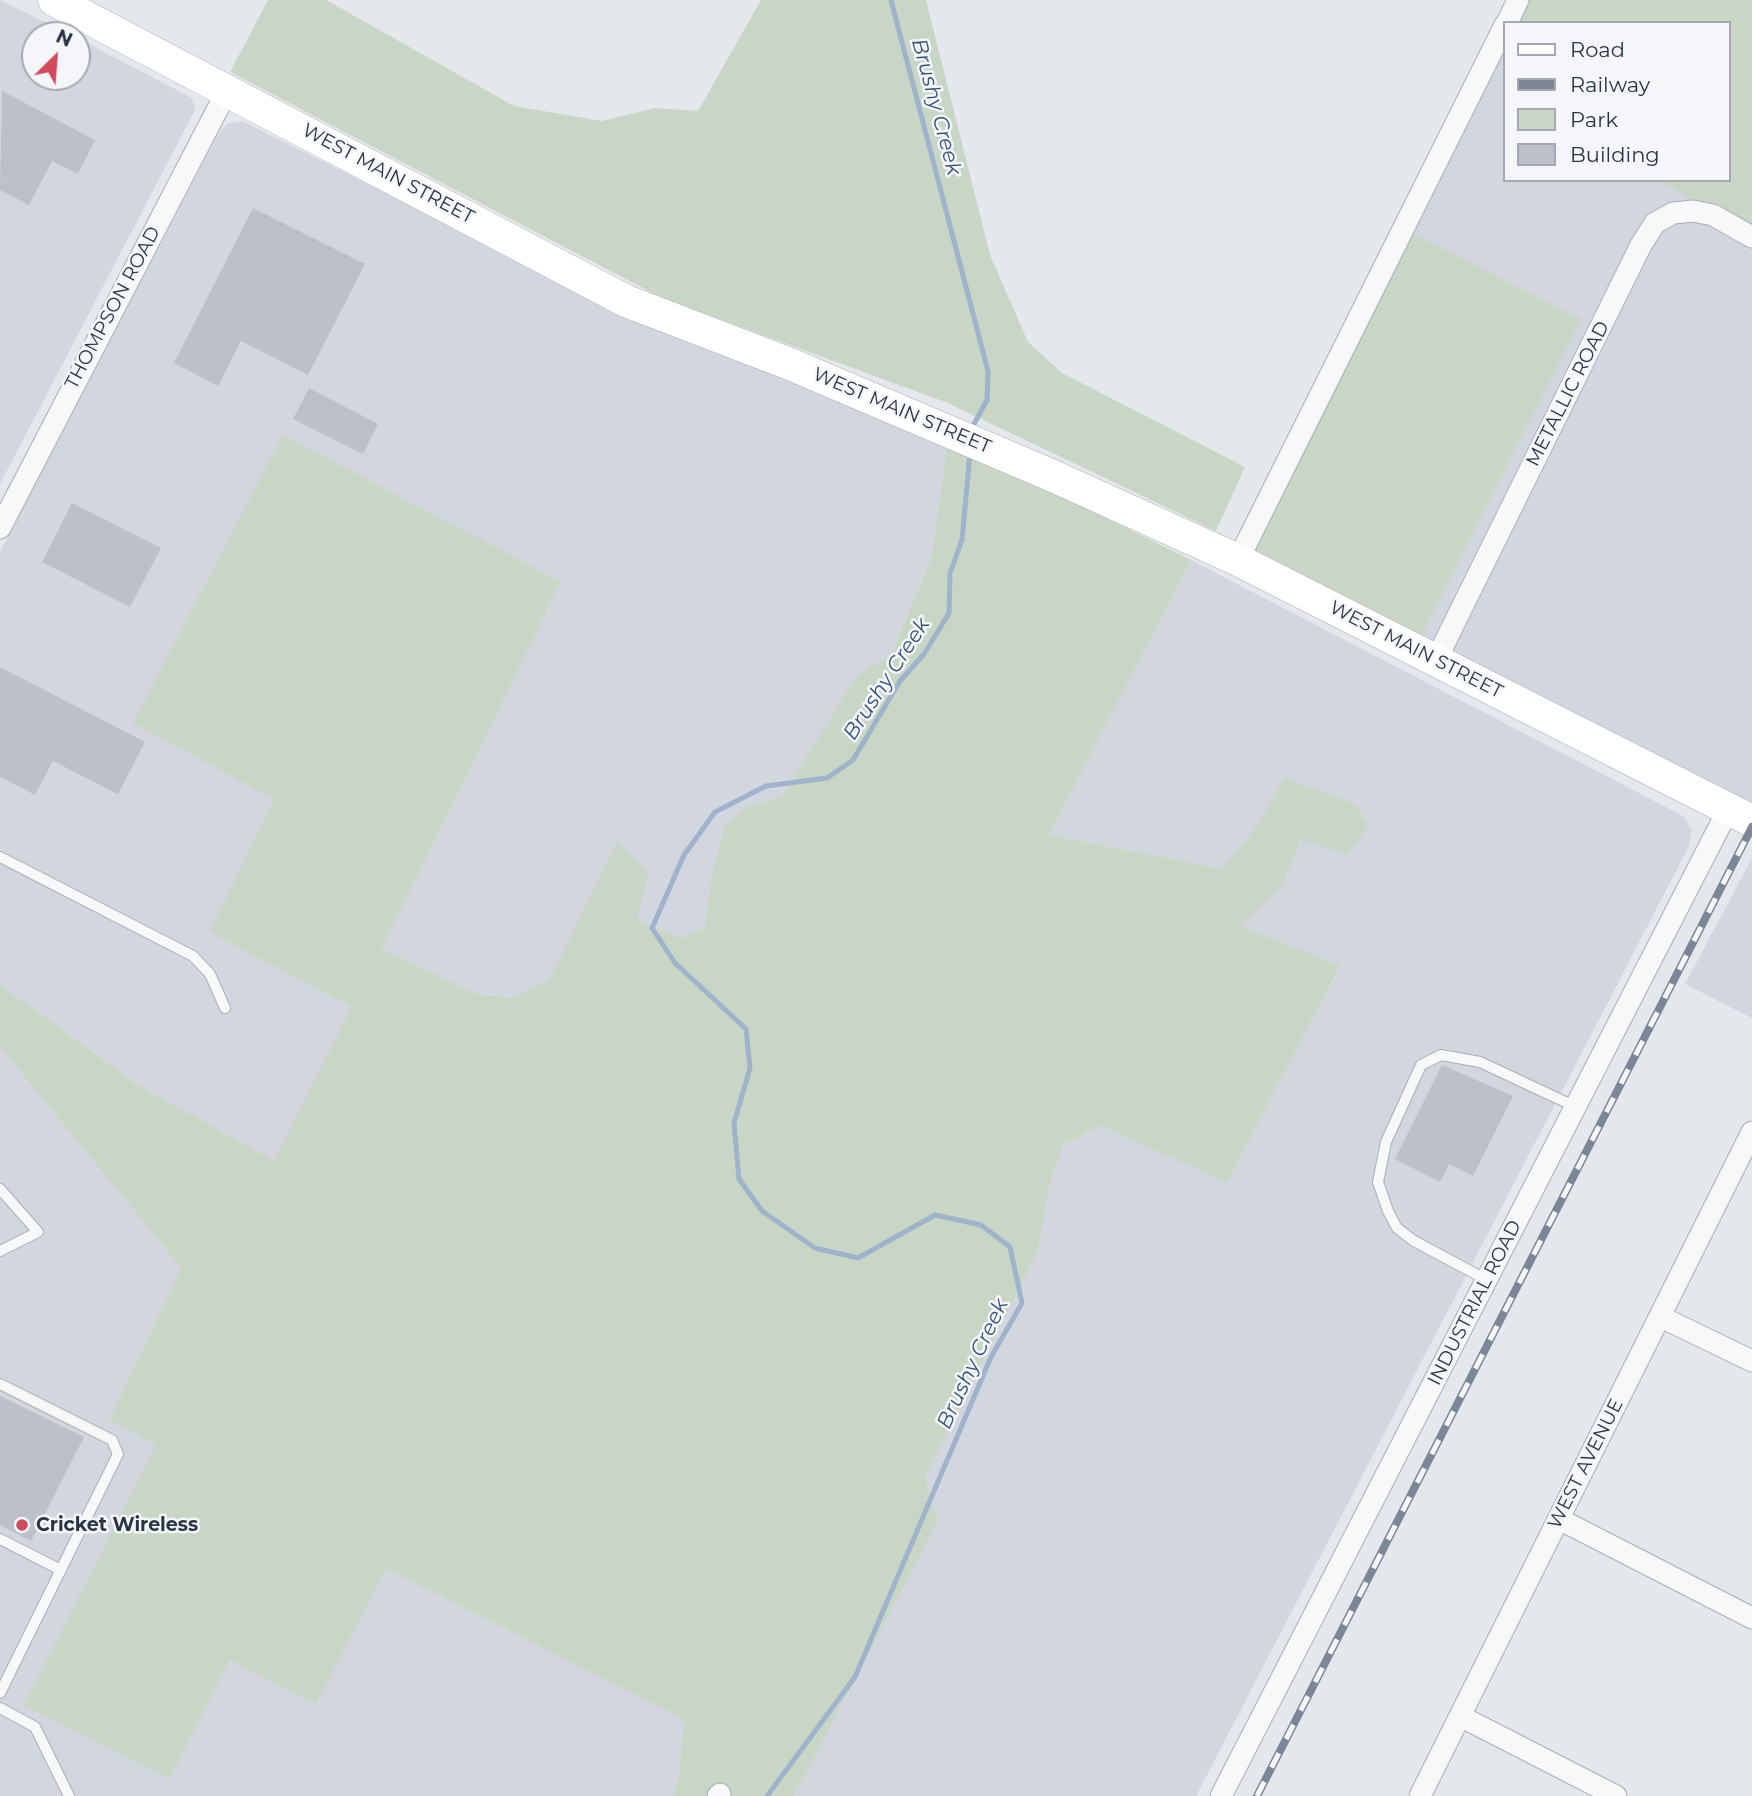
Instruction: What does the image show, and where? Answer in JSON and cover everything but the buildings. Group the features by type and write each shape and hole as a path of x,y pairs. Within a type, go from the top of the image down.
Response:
{"main road":[{"name":"WEST MAIN STREET","path":"54,0 228,89 626,301 790,364 1053,476 1238,560 1740,816"}],"street":[{"path":"1508,21 1518,0"},
{"path":"1238,560 1504,28"},
{"name":"THOMPSON ROAD","path":"0,528 228,89"},
{"name":"METALLIC ROAD","path":"1436,660 1641,245 1656,223 1673,213 1693,211 1713,215 1752,237"},
{"name":"INDUSTRIAL ROAD","path":"1221,1796 1576,1107 1740,816"},
{"name":"WEST AVENUE","path":"1420,1796 1752,1132"},
{"path":"1661,1317 1752,1361"},
{"path":"1559,1519 1752,1618"},
{"path":"1460,1716 1616,1796"}],"lane":[{"path":"0,857 193,956 210,974 225,1008"},
{"path":"1487,1280 1414,1241 1398,1228 1388,1211 1378,1182 1386,1142 1421,1065 1441,1055 1480,1062 1576,1107"},
{"path":"0,1189 38,1232 0,1251"},
{"path":"0,1384 112,1440 118,1454 0,1693"},
{"path":"0,1539 61,1570"},
{"path":"0,1708 35,1727 69,1796"}],"shaded area":[{"path":"0,0 43,21 21,21 21,91 91,91 91,45 192,98 195,110 0,484"},
{"path":"1494,50 1504,55 1504,182 1666,182 1752,231 1752,802 1748,809 1422,639 1426,626 1403,229"},
{"path":"242,121 644,322 947,444 932,554 891,655 856,677 782,797 745,807 712,875 704,928 682,938 636,921 617,842 549,980 511,998 478,996 382,949 561,582 274,799 209,932 351,1007 274,1162 138,1085 0,984 0,552 215,140 226,124"},
{"path":"1191,560 1683,816 1692,831 1689,846 1196,1796 794,1796 938,1521 925,1478 1038,1251 1050,1183 1063,1145 1100,1126 1227,1181 1340,967 1240,926 1282,886 1301,840 1284,778 1259,822 1222,869 1049,835"},
{"path":"1752,858 1752,1018 1685,984"},
{"path":"0,1047 181,1268 109,1420 156,1444 168,1778 230,1660 316,1703 386,1569 684,1719 678,1781 672,1796 0,1796"}],"green space":[{"path":"268,0 326,0 514,106 602,121 655,108 698,111 761,0 926,0 990,255 1028,342 1062,373 1245,467 1216,531 948,403 662,298 230,72"},
{"path":"1521,0 1752,0 1752,231 1661,182 1731,182 1731,21 1509,21"},
{"path":"1403,229 1581,319 1426,626 1422,639 1255,556 1247,537"},
{"path":"283,435 561,582 382,949 478,995 511,998 549,980 617,841 648,873 637,921 682,938 704,928 712,875 725,826 745,807 782,797 856,676 891,655 932,555 947,444 1007,469 1191,560 1049,835 1222,869 1259,822 1284,778 1353,803 1369,824 1348,855 1301,840 1282,886 1240,926 1340,966 1227,1182 1100,1126 1063,1145 1050,1183 1038,1251 925,1478 938,1521 794,1796 672,1796 678,1781 684,1719 386,1569 316,1704 230,1660 169,1779 24,1705 156,1445 109,1420 181,1268 0,1047 0,984 138,1085 274,1161 351,1007 209,932 274,799 133,723"}],"waterway":[{"name":"Brushy Creek","path":"891,0 988,371 987,400 974,424"},
{"name":"Brushy Creek","path":"767,1796 855,1677 991,1357 1022,1303 1010,1247 981,1225 935,1215 858,1258 815,1248 762,1211 739,1179 734,1123 750,1068 746,1029 675,963 652,928 684,855 715,812 766,786 827,778 853,760 900,681 924,654 949,613 950,573 962,540 970,454"}],"railway":[{"path":"1257,1796 1752,827"}],"place":[{"name":"Cricket Wireless","path":"22,1525"}]}
